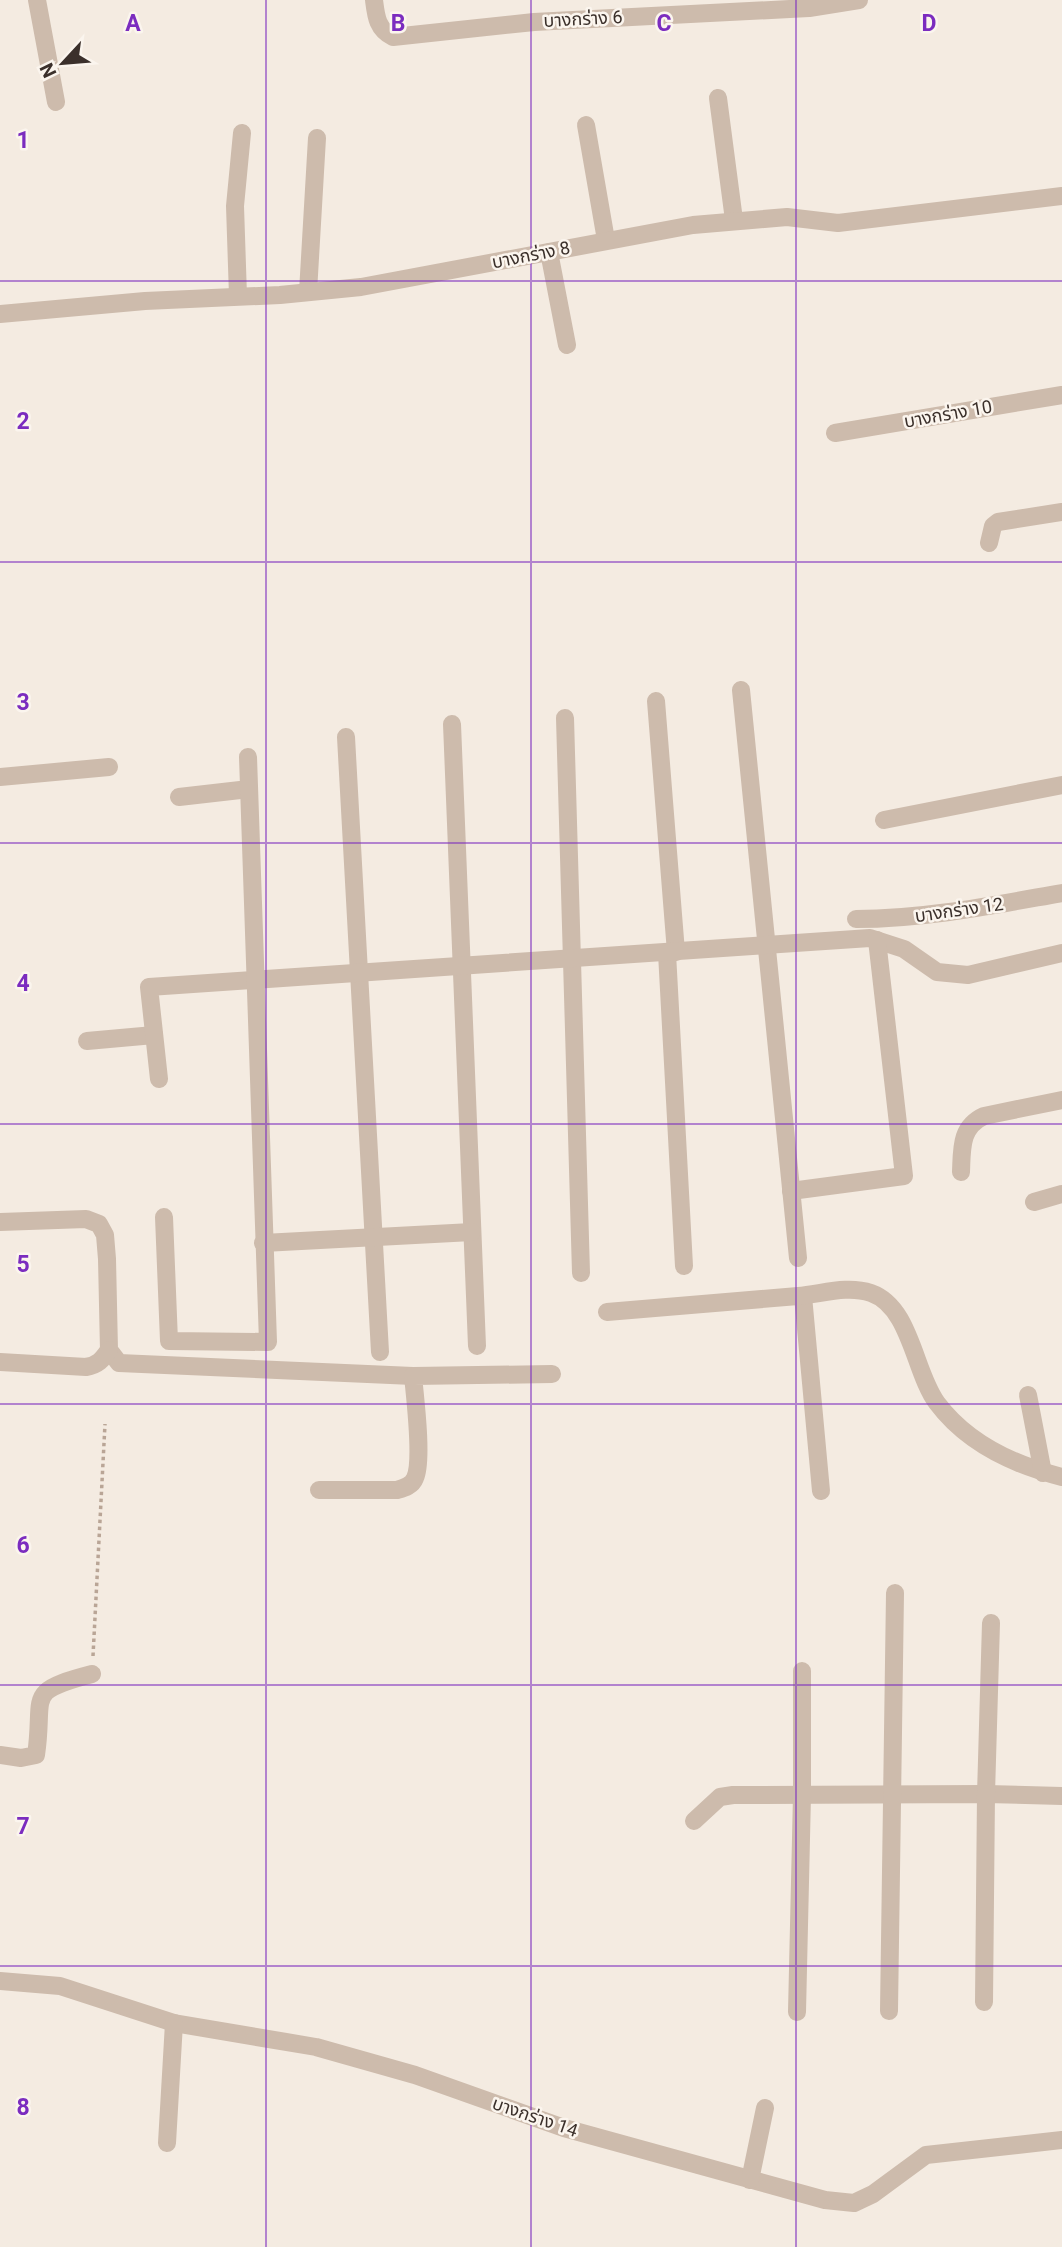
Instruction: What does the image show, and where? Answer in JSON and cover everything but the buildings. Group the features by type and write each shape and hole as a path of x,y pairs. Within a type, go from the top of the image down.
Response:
{"street":[{"path":"37,0 56,102"},
{"name":"บางกร่าง 6","path":"374,0 379,25 384,33 393,37 534,22 809,8 859,0"},
{"path":"718,98 734,220"},
{"path":"586,125 606,240"},
{"path":"238,296 235,206 242,132"},
{"path":"308,292 317,138"},
{"name":"บางกร่าง 8","path":"0,314 145,301 361,287 693,225 788,217 838,223 1062,196"},
{"path":"549,251 567,345"},
{"name":"บางกร่าง 10","path":"835,433 1062,395"},
{"path":"989,543 993,526 998,522 1062,513"},
{"path":"741,690 798,1258"},
{"path":"656,701 671,953 684,1266"},
{"path":"565,718 581,1273"},
{"path":"452,724 477,1346"},
{"path":"346,737 380,1352"},
{"path":"164,1217 169,1340 268,1342 248,757"},
{"path":"0,777 109,767"},
{"path":"884,820 1062,785"},
{"path":"179,797 248,789"},
{"name":"บางกร่าง 12","path":"856,919 892,919 958,912 1062,893"},
{"path":"159,1079 149,987 870,938 904,949 937,972 968,975 1062,954"},
{"path":"791,1191 904,1176 877,940"},
{"path":"87,1041 154,1035"},
{"path":"961,1172 963,1140 974,1121 1016,1108 1062,1100"},
{"path":"1034,1202 1062,1194"},
{"path":"0,1222 86,1219 99,1224 105,1235 107,1259 109,1350 101,1362 86,1367 0,1362"},
{"path":"263,1243 472,1231"},
{"path":"607,1312 803,1296 854,1289 873,1293 890,1303 906,1333 925,1384 936,1402 960,1430 978,1443 1043,1473 1062,1477"},
{"path":"803,1296 821,1491"},
{"path":"109,1350 119,1363 414,1376 552,1374"},
{"path":"319,1490 397,1490 407,1487 415,1479 418,1459 414,1376"},
{"path":"1028,1395 1043,1473"},
{"path":"889,2011 895,1593"},
{"path":"984,2002 991,1623"},
{"path":"797,2012 802,1671"},
{"path":"0,1755 21,1758 36,1755 40,1699 47,1688 92,1674"},
{"path":"694,1821 720,1797 733,1794 1062,1796"},
{"name":"บางกร่าง 14","path":"0,1981 60,1986 174,2023 316,2046 415,2075 564,2128 825,2200 854,2203 873,2194 926,2155 1062,2140"},
{"path":"167,2143 174,2023"},
{"path":"750,2180 765,2108"}],"path":[{"path":"92,1674 105,1424"}]}
